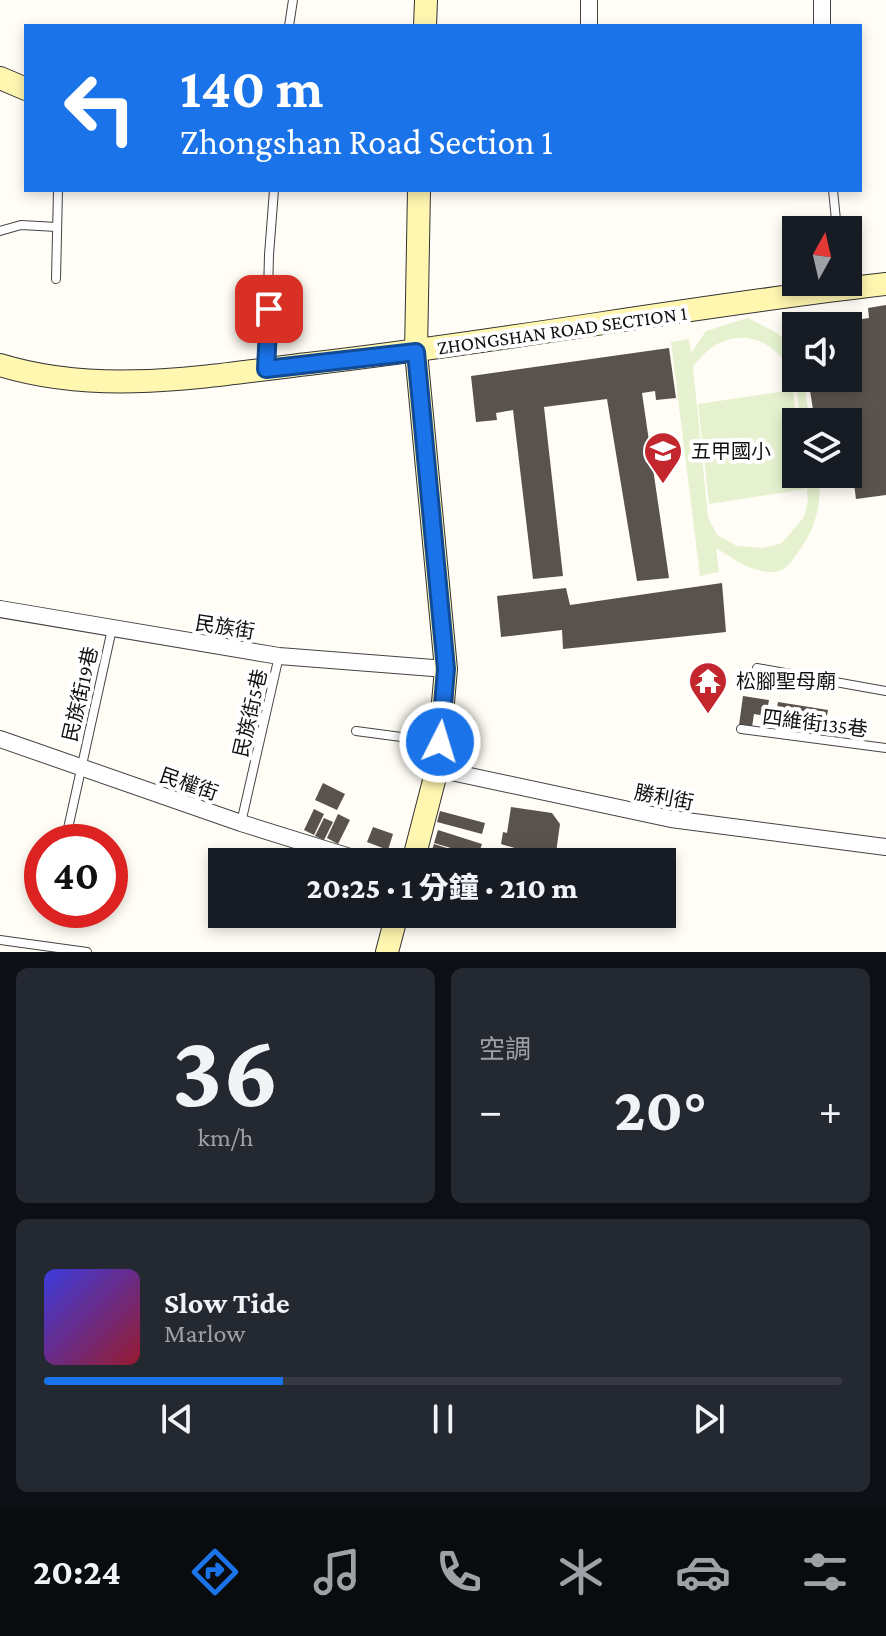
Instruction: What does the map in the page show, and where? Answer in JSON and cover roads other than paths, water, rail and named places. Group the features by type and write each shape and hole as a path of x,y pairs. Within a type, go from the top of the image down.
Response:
{"street":[{"path":"425,24 426,0"},
{"path":"589,0 589,24"},
{"path":"822,0 822,24"},
{"path":"0,78 24,88"},
{"path":"417,848 437,769 446,669 416,352 419,192"},
{"name":"ZHONGSHAN ROAD SECTION 1","path":"862,285 886,284"},
{"name":"ZHONGSHAN ROAD SECTION 1","path":"0,365 58,377 116,381 178,379 416,352 782,295"},
{"name":"民族街","path":"0,609 279,656 446,669"},
{"name":"民權街","path":"0,739 321,848"},
{"name":"勝利街","path":"437,769 671,819 886,847"},
{"path":"387,952 393,928"}],"lane":[{"path":"289,24 293,0"},
{"path":"56,279 58,192"},
{"path":"266,369 274,192"},
{"path":"833,192 836,216"},
{"path":"0,231 21,225 57,227"},
{"name":"民族街19巷","path":"69,824 112,629"},
{"name":"民族街5巷","path":"241,823 279,656"},
{"path":"757,668 886,691"},
{"name":"四維街135巷","path":"741,729 886,748"},
{"path":"356,731 440,742"},
{"path":"0,940 40,948 87,952"}],"place":[{"name":"五甲國小","path":"663,485"},
{"name":"松腳聖母廟","path":"708,715"}]}
